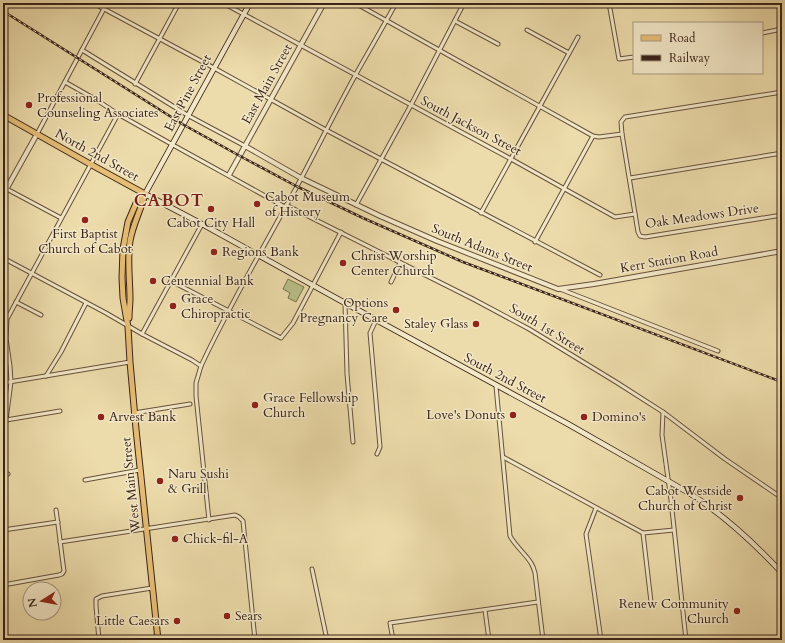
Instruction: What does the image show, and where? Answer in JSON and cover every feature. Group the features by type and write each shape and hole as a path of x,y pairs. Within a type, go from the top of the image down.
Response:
{"main road":[{"name":"East Pine Street","path":"145,194 250,3"},
{"name":"North 2nd Street","path":"3,115 202,224"},
{"name":"West Main Street","path":"145,194 130,241 130,301 128,326 134,413 158,640"},
{"name":"South 2nd Street","path":"202,224 568,424 700,500 749,540 782,573"}],"street":[{"path":"93,3 160,38 270,100 535,242 600,275"},
{"path":"3,195 5,188 37,134 107,3"},
{"path":"135,84 179,3"},
{"name":"South Jackson Street","path":"223,3 615,217 635,214"},
{"name":"East Main Street","path":"229,176 300,44 324,3"},
{"path":"355,3 593,136 599,137 622,134"},
{"path":"209,520 196,396 196,383 201,366 214,338 258,255 396,3"},
{"path":"356,205 411,106 464,3"},
{"path":"610,3 619,59 633,56"},
{"path":"781,3 782,8"},
{"path":"456,21 498,44"},
{"path":"527,30 569,53"},
{"path":"763,33 782,30"},
{"path":"481,213 578,37"},
{"path":"82,50 189,116 245,146"},
{"name":"South 1st Street","path":"65,82 96,99 118,114 285,206 341,232 499,312 663,412 725,459 782,498"},
{"name":"Oak Meadows Drive","path":"782,92 625,118 621,122 635,214 640,236 645,237 782,215"},
{"path":"3,436 11,382 6,338 7,319 118,114"},
{"path":"535,242 593,136"},
{"name":"South Adams Street","path":"245,146 301,178 356,205 437,241 718,351"},
{"path":"630,178 782,153"},
{"path":"5,188 61,218"},
{"path":"142,334 202,224"},
{"path":"171,281 281,338 293,322 341,232"},
{"name":"Kerr Station Road","path":"558,289 782,251"},
{"path":"3,258 201,366"},
{"path":"391,282 400,262"},
{"path":"16,302 41,315"},
{"path":"46,376 61,352 86,303"},
{"path":"345,303 347,374 353,442"},
{"path":"376,320 370,333 380,447 377,454"},
{"path":"3,383 130,362"},
{"path":"496,386 510,536 513,542 532,564 535,573 543,640"},
{"path":"134,413 190,404"},
{"path":"6,420 60,412"},
{"path":"663,412 662,435 686,640"},
{"path":"503,457 643,533 674,530"},
{"path":"85,480 140,470"},
{"path":"3,475 8,474"},
{"path":"596,508 586,534 601,640"},
{"path":"3,585 62,574 64,571 56,510"},
{"path":"60,542 235,515 240,517 243,521 255,640"},
{"path":"3,530 58,522"},
{"path":"643,533 651,602"},
{"path":"312,569 327,640"},
{"path":"99,640 96,599 102,596 152,588"},
{"path":"393,640 390,623 538,602"},
{"path":"485,610 489,640"}],"green space":[{"path":"288,279 304,287 296,302 288,298 290,293 283,289"}],"railway":[{"path":"3,11 184,125 296,186 363,218 463,262 782,382"}],"place":[{"name":"Professional Counseling Associates","path":"29,105"},
{"name":"Cabot Museum of History","path":"257,204"},
{"name":"Cabot City Hall","path":"211,209"},
{"name":"First Baptist Church of Cabot","path":"85,220"},
{"name":"Regions Bank","path":"214,252"},
{"name":"Christ Worship Center Church","path":"343,263"},
{"name":"Centennial Bank","path":"153,281"},
{"name":"Grace Chiropractic","path":"173,306"},
{"name":"Options Pregnancy Care","path":"396,310"},
{"name":"Staley Glass","path":"476,324"},
{"name":"Grace Fellowship Church","path":"255,405"},
{"name":"Love's Donuts","path":"513,415"},
{"name":"Arvest Bank","path":"101,417"},
{"name":"Domino's","path":"584,417"},
{"name":"Naru Sushi & Grill","path":"160,481"},
{"name":"Cabot Westside Church of Christ","path":"740,498"},
{"name":"Chick-fil-A","path":"175,539"},
{"name":"Renew Community Church","path":"737,611"},
{"name":"Sears","path":"227,616"},
{"name":"Little Caesars","path":"177,621"}],"district":[{"name":"CABOT","path":"169,200"}]}
